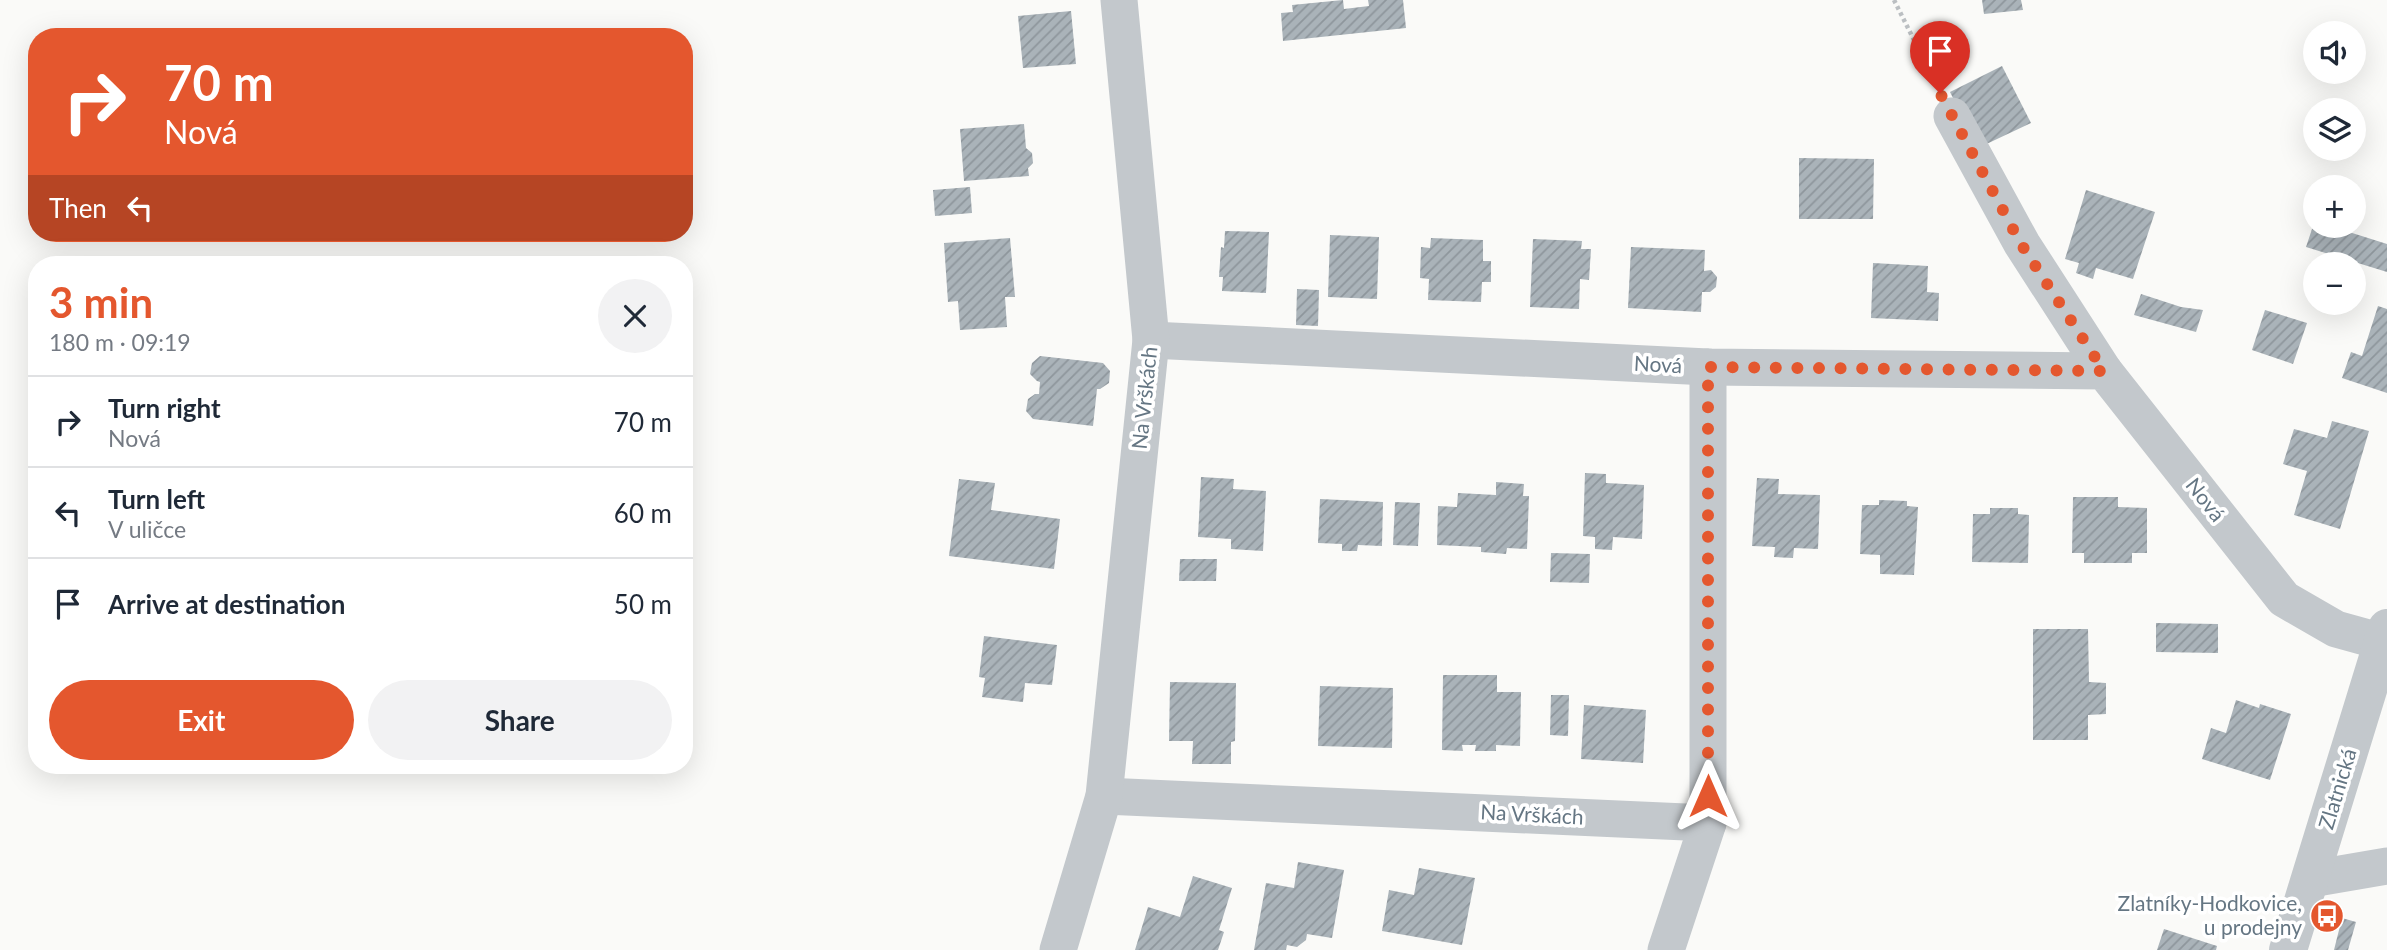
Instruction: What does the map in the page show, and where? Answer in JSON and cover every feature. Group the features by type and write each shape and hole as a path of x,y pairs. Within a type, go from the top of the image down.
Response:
{"street":[{"name":"Na Vrškách","path":"1058,950 1104,796 1151,340 1119,0"},
{"path":"1952,116 2021,244 2104,371"},
{"name":"Nová","path":"1151,340 1708,367 2104,371 2284,599 2336,629 2385,635"},
{"path":"1666,950 1708,822 1708,367"},
{"name":"Zlatnická","path":"2288,950 2385,635"},
{"name":"Na Vrškách","path":"1104,796 1708,822"},
{"path":"2311,879 2387,866"}],"path":[{"path":"1894,0 1952,116"}],"building":[{"path":"1343,0 1344,9 1369,6 1368,0 1403,0 1406,28 1283,41 1281,13 1293,12 1292,5"},
{"path":"1982,0 2021,0 2023,10 1984,14"},
{"path":"1071,11 1076,64 1023,68 1018,16"},
{"path":"2002,66 2031,123 1978,148 1950,92"},
{"path":"1024,124 1026,148 1032,153 1033,163 1028,168 1029,176 964,181 960,129"},
{"path":"1799,158 1874,159 1873,219 1799,219"},
{"path":"970,187 972,213 935,216 933,190"},
{"path":"2086,190 2155,212 2133,279 2096,268 2093,279 2076,273 2079,263 2065,259"},
{"path":"1225,231 1269,232 1266,293 1222,291 1223,277 1219,277"},
{"path":"1330,235 1379,237 1377,299 1328,297"},
{"path":"2366,237 2387,244 2387,272 2366,266 2366,252 2322,252 2306,247 2309,238"},
{"path":"1010,238 1015,297 1005,297 1007,327 960,330 958,301 948,302 944,243"},
{"path":"1431,238 1483,240 1483,261 1491,261 1491,282 1482,282 1481,302 1428,300 1429,279 1420,278 1421,247 1430,248"},
{"path":"1533,239 1582,241 1581,249 1591,249 1589,280 1580,279 1579,309 1530,307"},
{"path":"1631,247 1705,250 1704,271 1711,270 1717,277 1716,287 1710,292 1702,292 1701,312 1628,308"},
{"path":"1873,263 1928,266 1927,292 1939,293 1938,321 1871,318"},
{"path":"1297,289 1319,290 1318,326 1296,325"},
{"path":"2141,294 2181,307 2203,310 2196,332 2134,315"},
{"path":"2378,306 2387,309 2387,393 2342,378 2351,352 2362,356"},
{"path":"2265,310 2307,323 2293,364 2252,350"},
{"path":"1040,356 1103,363 1110,371 1109,383 1097,389 1093,426 1033,419 1026,411 1028,399 1039,394 1040,382 1030,374 1032,363"},
{"path":"2332,421 2369,431 2340,529 2294,515 2307,471 2283,464 2294,429 2327,438"},
{"path":"1585,473 1606,474 1606,483 1644,485 1642,539 1613,537 1612,550 1595,549 1595,537 1583,536"},
{"path":"1201,477 1234,479 1233,489 1266,491 1263,551 1231,549 1231,539 1198,537"},
{"path":"1757,478 1779,479 1778,494 1820,495 1818,549 1794,548 1793,558 1774,557 1775,547 1752,546"},
{"path":"959,479 995,483 991,510 1060,519 1054,569 949,556"},
{"path":"1496,482 1524,484 1523,496 1529,496 1527,549 1507,548 1506,554 1481,552 1481,547 1437,545 1438,506 1457,507 1458,493 1496,495"},
{"path":"2073,497 2118,497 2118,507 2147,508 2147,553 2132,553 2132,563 2084,563 2084,553 2072,553"},
{"path":"1320,499 1383,502 1382,546 1358,545 1357,551 1342,551 1342,544 1318,543"},
{"path":"1879,500 1907,501 1907,506 1918,507 1914,575 1880,574 1880,555 1860,554 1862,505 1879,505"},
{"path":"1395,502 1420,503 1418,546 1393,545"},
{"path":"1990,508 2018,508 2018,514 2029,515 2028,563 1972,562 1973,514 1990,514"},
{"path":"1551,553 1590,554 1589,583 1550,582"},
{"path":"1180,559 1217,559 1216,581 1179,581"},
{"path":"2156,623 2218,624 2218,653 2156,652"},
{"path":"2033,629 2088,629 2089,682 2106,683 2106,714 2088,715 2088,740 2033,740"},
{"path":"984,636 1057,645 1052,685 1025,683 1023,702 982,697 985,678 979,677"},
{"path":"1443,675 1497,675 1497,692 1521,692 1520,746 1496,745 1496,751 1475,751 1476,745 1462,745 1463,751 1442,750"},
{"path":"1170,682 1236,683 1235,741 1231,742 1231,764 1192,764 1193,741 1169,741"},
{"path":"1320,686 1393,688 1392,748 1318,746"},
{"path":"1551,695 1569,695 1568,736 1550,735"},
{"path":"2236,700 2291,714 2270,780 2202,759 2211,728 2226,733"},
{"path":"1584,705 1646,710 1643,763 1581,759"},
{"path":"1298,862 1344,870 1332,938 1307,934 1306,940 1297,947 1287,945 1286,950 1254,950 1266,883 1294,888"},
{"path":"1419,868 1475,878 1462,945 1382,931 1389,890 1414,895"},
{"path":"1193,876 1232,888 1219,930 1224,932 1218,950 1135,950 1148,907 1180,917"},
{"path":"2342,918 2356,922 2348,950 2334,950"},
{"path":"2164,929 2217,946 2216,950 2157,950"}],"place":[{"name":"Zlatníky-Hodkovice, u prodejny","path":"2327,916"}],"route":[{"path":"1708,796 1708,367 2104,371 2021,244 1940,93"}]}
